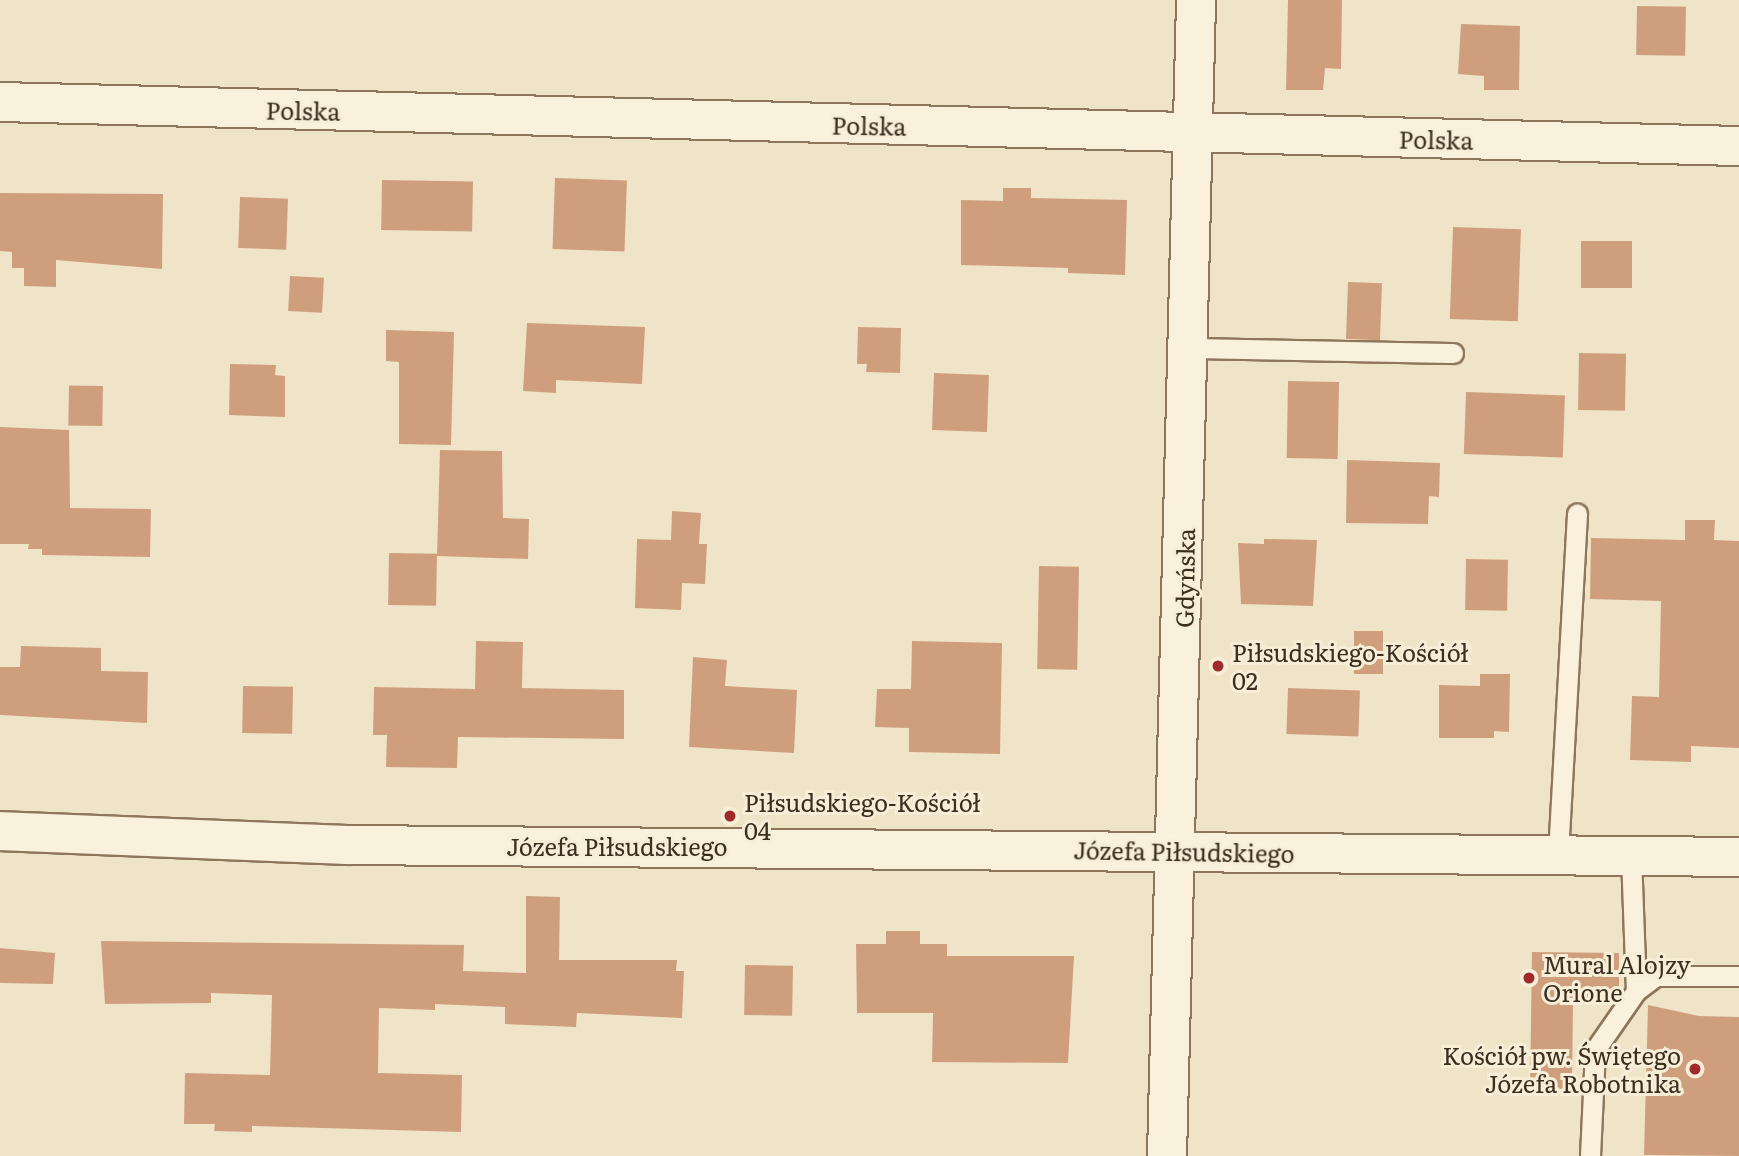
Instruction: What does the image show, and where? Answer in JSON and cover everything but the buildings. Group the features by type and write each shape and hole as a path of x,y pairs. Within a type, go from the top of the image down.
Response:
{"street":[{"name":"Gdyńska","path":"1167,1156 1178,850 1196,0"},
{"name":"Polska","path":"0,102 1739,146"},
{"name":"Józefa Piłsudskiego","path":"0,831 347,845 1178,850 1739,857"}],"lane":[{"path":"1190,348 1453,353"},
{"path":"1558,854 1577,514"},
{"path":"1631,855 1636,991"},
{"path":"1590,1156 1595,1050 1636,991 1656,976 1739,976"}],"place":[{"name":"Piłsudskiego-Kościół 02","path":"1218,666"},
{"name":"Piłsudskiego-Kościół 04","path":"730,816"},
{"name":"Mural Alojzy Orione","path":"1529,978"},
{"name":"Kościół pw. Świętego Józefa Robotnika","path":"1695,1069"}]}
